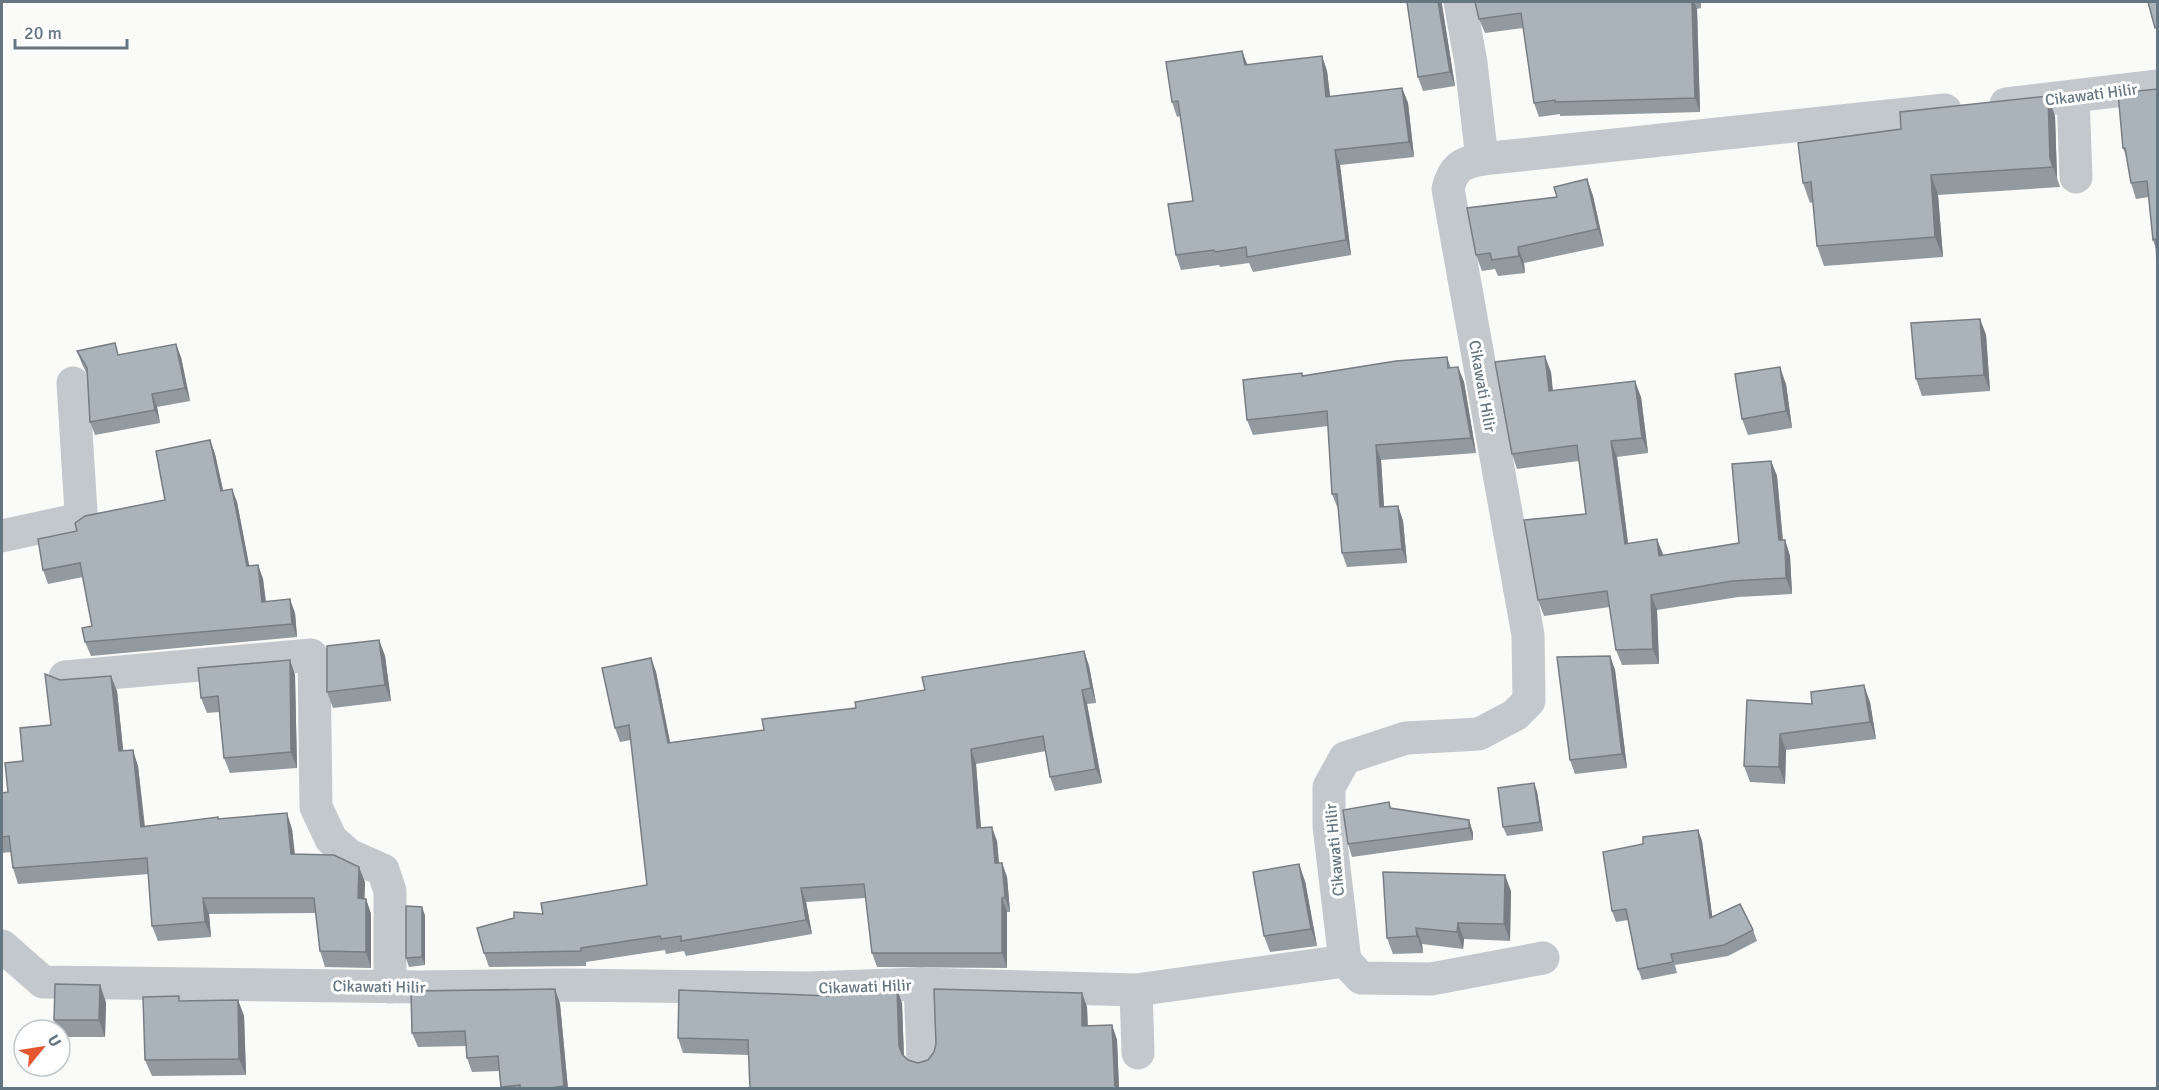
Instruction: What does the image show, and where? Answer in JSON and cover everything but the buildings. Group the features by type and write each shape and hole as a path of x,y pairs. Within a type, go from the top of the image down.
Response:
{"street":[{"path":"1460,2 1471,63 1482,159"},
{"name":"Cikawati Hilir","path":"2,946 43,982 390,987 565,985 808,988 921,984 1136,990 1345,961 1329,826 1329,787 1345,759 1406,738 1479,734 1515,715 1528,701 1528,635 1448,189 1452,174 1463,162 2157,86"},
{"path":"2073,97 2076,177"},
{"path":"2,536 71,521 81,512 73,383"},
{"path":"66,677 311,655 314,659 316,807 331,839 349,855 383,870 390,891 390,987"},
{"path":"1345,961 1361,978 1431,979 1543,958"},
{"path":"921,984 923,1059"},
{"path":"1136,990 1138,1053"}]}
